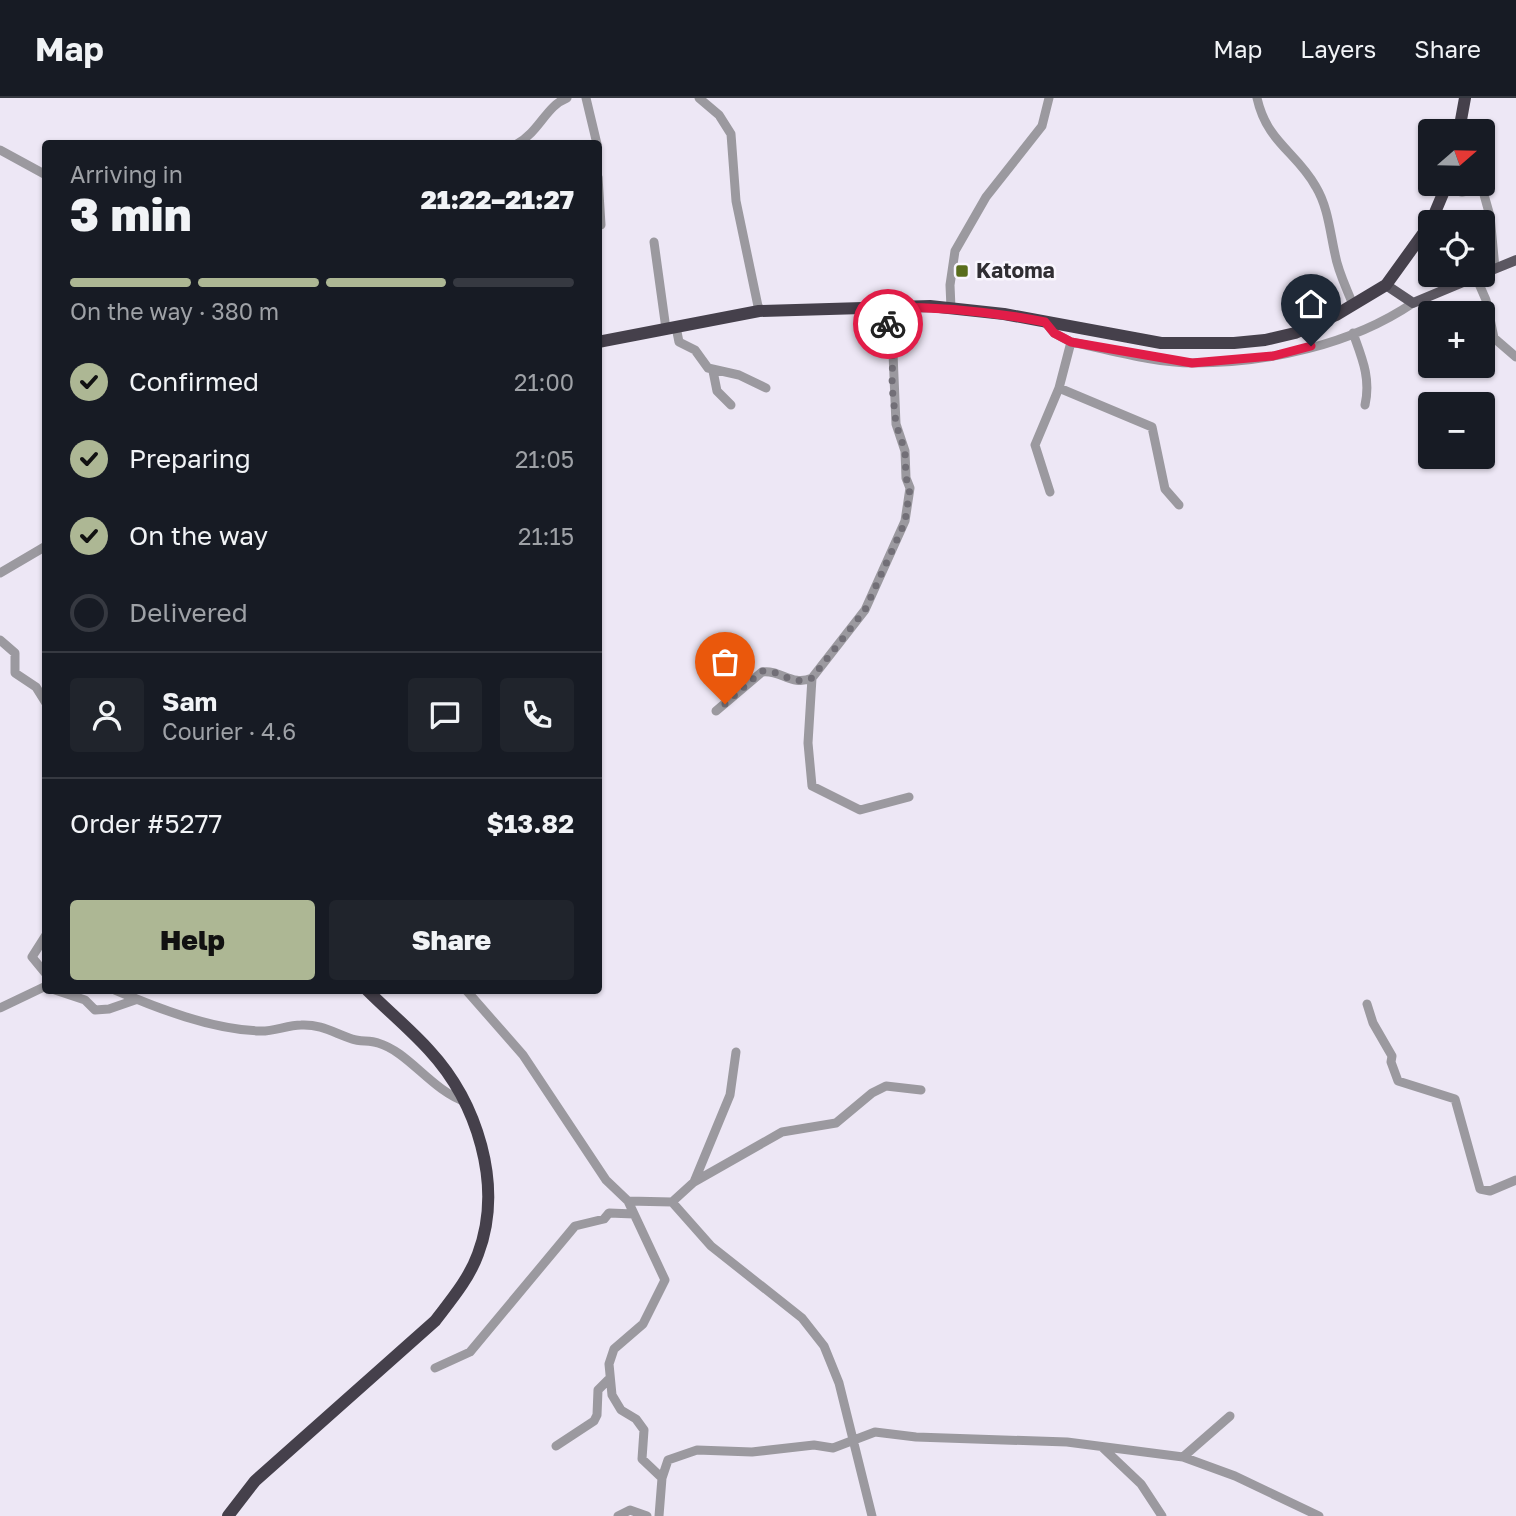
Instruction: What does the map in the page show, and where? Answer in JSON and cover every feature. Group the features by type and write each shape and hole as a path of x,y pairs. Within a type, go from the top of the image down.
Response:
{"highway":[{"path":"1461,119 1465,98"},
{"path":"602,341 758,311 876,307 951,308 1161,343 1234,343 1295,333 1353,305 1386,285 1418,240"},
{"path":"228,1516 255,1481 435,1321 458,1291 478,1253 490,1203 485,1159 466,1102 430,1051 371,994"}],"main road":[{"path":"1495,268 1516,260"},
{"path":"1386,285 1413,303 1451,287"}],"street":[{"path":"524,140 532,135 556,102 567,98"},
{"path":"586,98 596,140"},
{"path":"699,98 719,116 731,134 736,201 758,311"},
{"path":"951,308 950,285 955,251 986,197 1042,126 1049,98"},
{"path":"1257,98 1273,137 1302,167 1317,188 1331,229 1335,257 1353,305"},
{"path":"0,150 42,173"},
{"path":"654,242 671,328 679,342 695,350 713,371 717,391 731,405"},
{"path":"1482,287 1494,338 1516,357"},
{"path":"1045,322 1054,333 1071,342 1192,363 1273,356 1353,333 1387,320 1413,303"},
{"path":"876,307 878,318 892,330 892,386 896,424 905,451 906,478 910,488 908,507 902,529 892,544 869,603 812,678 808,743 812,786 860,810 909,797"},
{"path":"1353,333 1366,366 1368,390 1365,405"},
{"path":"1050,492 1035,445 1059,388 1071,342"},
{"path":"713,371 738,374 766,388"},
{"path":"1059,388 1152,427 1166,489 1179,505"},
{"path":"0,573 42,548"},
{"path":"0,640 15,653 13,668 18,677 41,692"},
{"path":"716,711 762,671 771,671 794,681 812,678"},
{"path":"42,941 32,957 42,970"},
{"path":"0,1008 42,988"},
{"path":"67,994 85,1000 95,1010 109,1009 135,1000"},
{"path":"123,994 214,1024 260,1032 299,1025 323,1027 352,1039 376,1042 391,1048 452,1097 466,1102"},
{"path":"470,994 523,1055 606,1180 628,1201 664,1280 643,1324 614,1349 608,1380 621,1410 641,1423 644,1442 642,1460 662,1478"},
{"path":"1367,1004 1373,1023 1392,1056 1391,1062 1398,1081 1455,1099 1480,1189 1490,1191 1516,1180"},
{"path":"694,1182 730,1095 736,1052"},
{"path":"628,1201 672,1202 694,1182 782,1132 836,1123 872,1093 886,1086 921,1090"},
{"path":"672,1202 711,1246 802,1318 824,1346 839,1383 872,1516"},
{"path":"435,1368 470,1352 575,1226 604,1219 608,1213 634,1214"},
{"path":"556,1446 594,1421 597,1415 597,1390 608,1380"},
{"path":"1183,1457 1230,1416"},
{"path":"659,1516 662,1478 668,1460 687,1452 771,1451 814,1445 833,1448 875,1432 916,1437 1067,1442 1183,1457 1236,1476 1319,1516"},
{"path":"1102,1447 1142,1484 1162,1516"},
{"path":"618,1516 630,1510 647,1516"}],"way so far":[{"path":"725,704 762,671 771,671 794,681 807,681 812,678 859,619 885,569 892,544 905,522 910,488 906,478 905,451 896,424 892,386 893,341 892,330 888,324"}],"place":[{"name":"Katoma","path":"962,271"}],"route":[{"path":"888,324 878,318 876,307 930,306 1004,314 1045,322 1054,333 1071,342 1192,363 1273,356 1311,346"}]}
